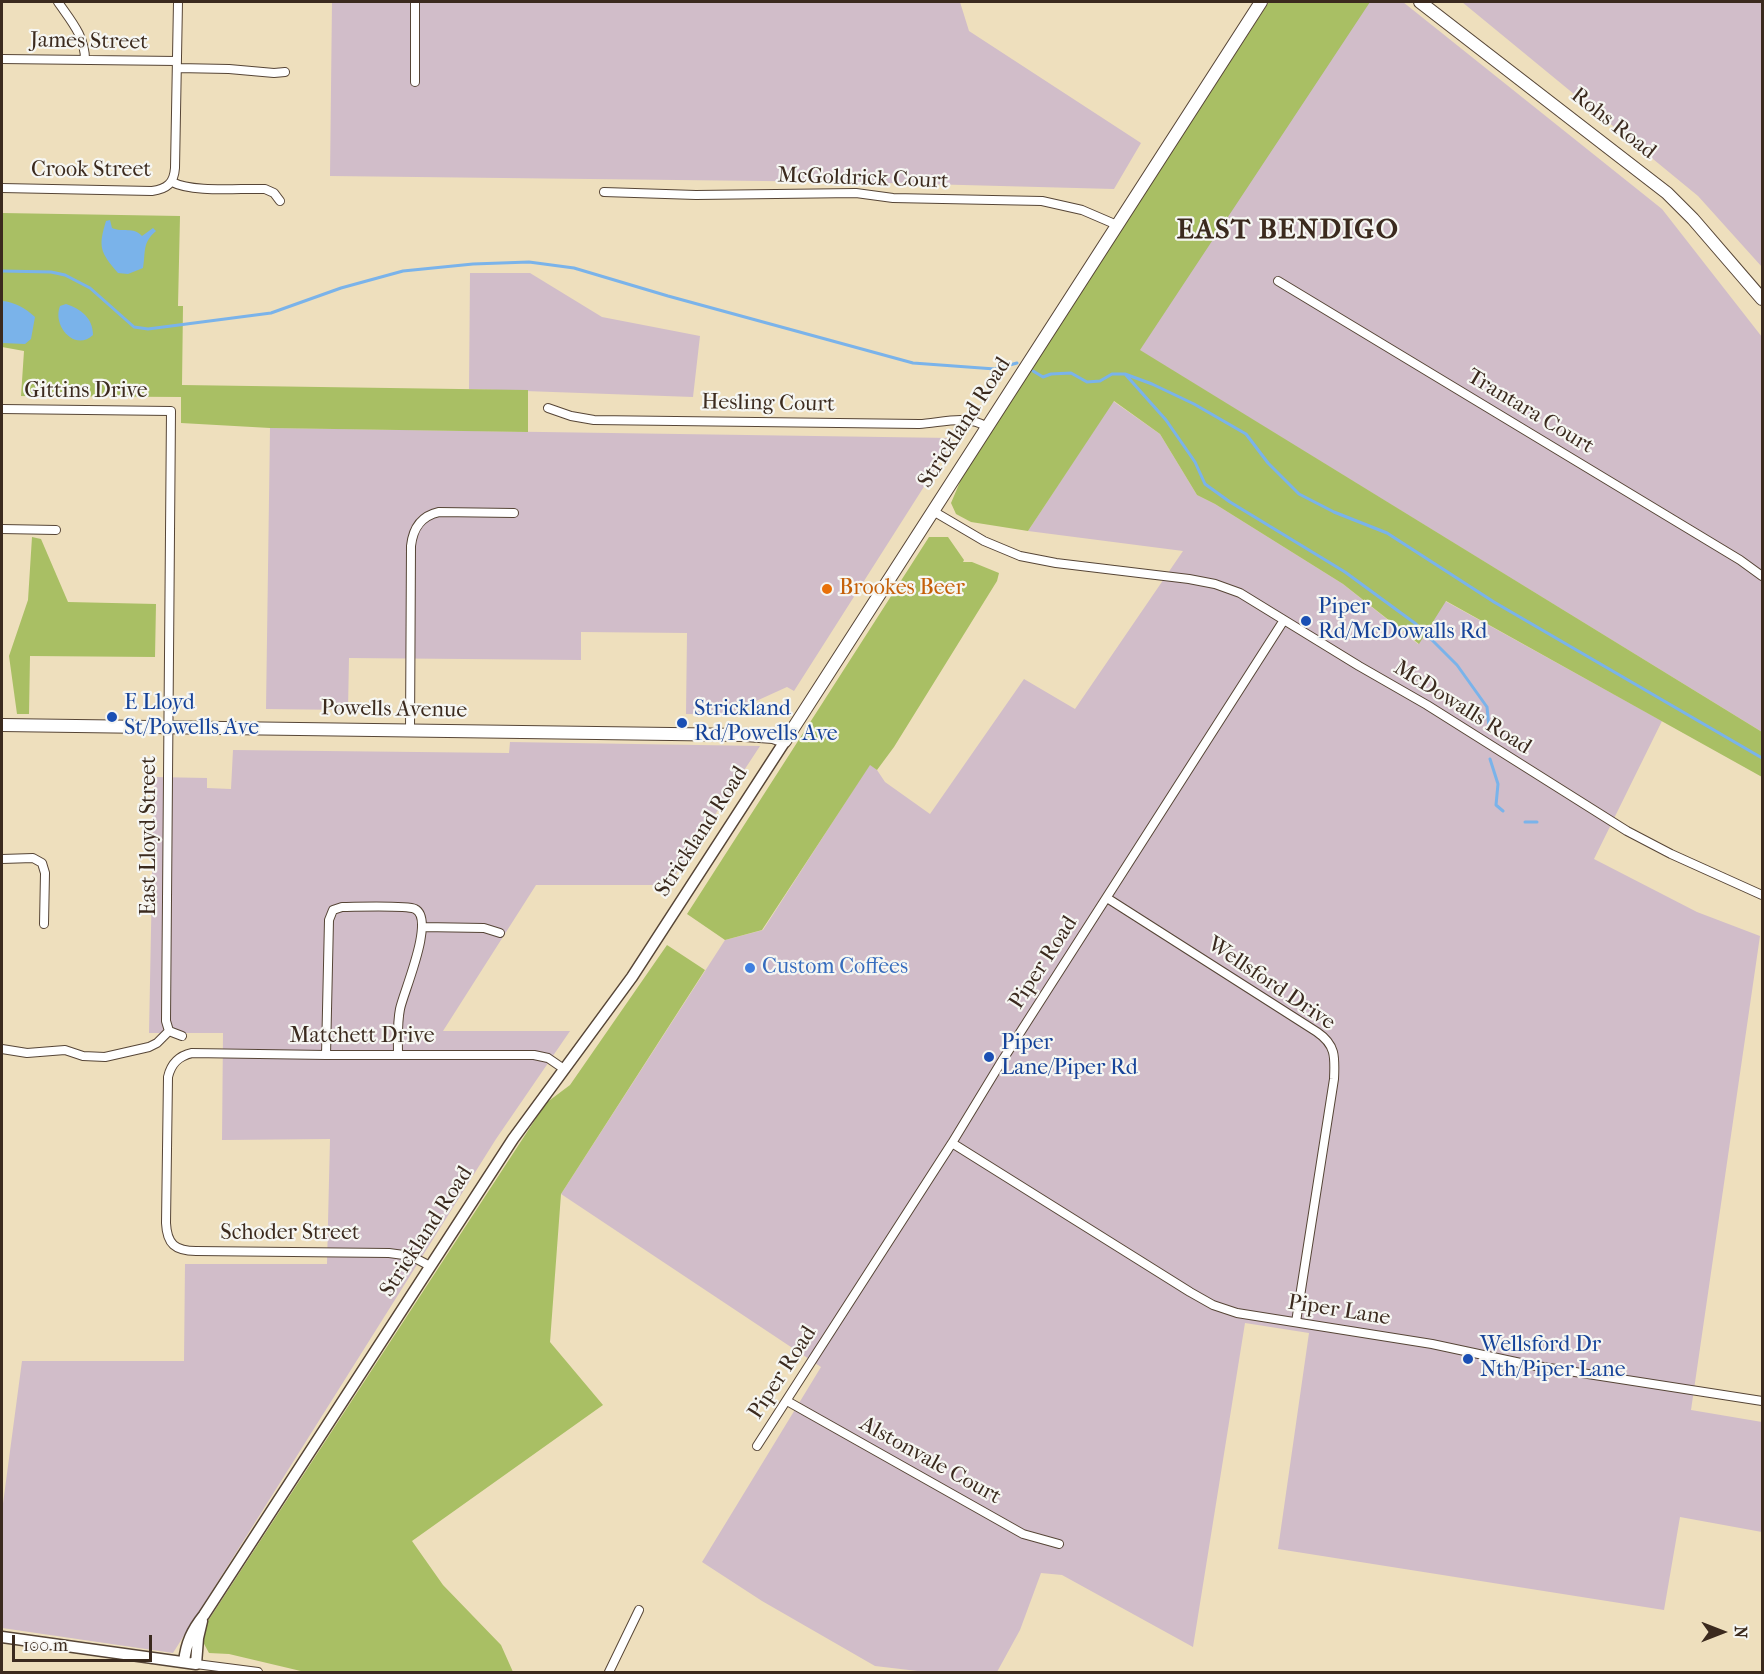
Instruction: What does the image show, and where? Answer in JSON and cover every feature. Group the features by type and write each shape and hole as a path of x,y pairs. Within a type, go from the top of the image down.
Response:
{"main road":[{"name":"Strickland Road","path":"785,741 1261,2"},
{"name":"Rohs Road","path":"1420,2 1667,193 1699,226 1762,299"},
{"name":"Powells Avenue","path":"2,725 746,735 773,737 785,741"}],"street":[{"path":"58,2 83,41 85,60"},
{"path":"172,182 175,168 178,2"},
{"path":"415,82 416,2"},
{"name":"James Street","path":"2,59 85,60 285,72"},
{"name":"Crook Street","path":"2,188 156,190 167,187 172,182 188,187 265,189 274,193 280,201"},
{"name":"McGoldrick Court","path":"604,192 696,195 856,193 893,198 1042,201 1082,210 1117,225"},
{"name":"Trantara Court","path":"1278,281 1740,560 1762,576"},
{"name":"Hesling Court","path":"548,408 571,416 594,420 918,424 961,420 979,422 987,427"},
{"name":"Gittins Drive","path":"2,409 171,411"},
{"name":"East Lloyd Street","path":"169,1031 166,1021 171,411"},
{"name":"McDowalls Road","path":"933,511 984,541 1020,556 1056,563 1177,577 1215,584 1251,598 1627,831 1762,896"},
{"path":"410,731 413,532 426,517 439,512 514,513"},
{"path":"2,529 56,530"},
{"name":"Piper Road","path":"757,1446 1284,620"},
{"name":"Strickland Road","path":"184,1662 190,1635 520,1127 632,977 785,741"},
{"path":"2,859 33,858 42,863 45,873 44,924"},
{"name":"Wellsford Drive","path":"1107,898 1325,1037 1330,1045 1334,1054 1334,1079 1296,1322"},
{"path":"326,1055 329,920 333,910 342,907 411,908 420,912 422,927 416,959 399,1012 398,1055"},
{"path":"422,927 484,928 500,933"},
{"path":"2,1052 65,1050 83,1056 105,1057 149,1047 157,1043 169,1031 182,1036"},
{"name":"Matchett Drive","path":"166,1223 168,1077 174,1063 183,1056 192,1053 534,1055 548,1058 564,1070"},
{"name":"Piper Lane","path":"952,1143 1201,1298 1237,1313 1443,1346 1530,1365 1762,1401"},
{"name":"Schoder Street","path":"166,1223 170,1242 183,1250 389,1253 418,1259 430,1266"},
{"name":"Alstonvale Court","path":"787,1401 1023,1534 1059,1544"},
{"path":"609,1672 639,1610"},
{"name":"Strickland Road","path":"196,1664 198,1638 204,1615"},
{"path":"2,1637 258,1672"}],"shaded area":[{"path":"332,2 960,2 969,31 1141,143 1114,189 850,182 330,176"},
{"path":"1367,2 1403,2 1662,209 1762,337 1762,732 1139,350"},
{"path":"1462,2 1762,2 1762,267 1698,196"},
{"path":"470,273 530,273 602,317 700,336 693,397 469,389"},
{"path":"1113,401 1160,434 1197,495 1343,584 1418,644 1445,601 1662,721 1594,859 1697,912 1760,936 1691,1410 1762,1422 1762,1532 1680,1517 1664,1610 1278,1549 1309,1333 1245,1323 1193,1647 1062,1575 1041,1573 1020,1630 997,1672 926,1672 875,1666 762,1601 702,1562 821,1367 561,1194 725,940 763,930 870,764 885,782 930,814 1024,679 1075,709 1183,551 1028,531"},
{"path":"270,428 951,438 953,441 794,691 787,687 743,707 742,715 686,714 687,633 581,632 581,660 349,658 348,710 266,709"},
{"path":"510,742 760,746 669,885 536,885 443,1031 570,1031 496,1139 173,1653 2,1628 2,1511 22,1361 184,1361 185,1264 327,1264 330,1139 222,1140 223,1033 149,1033 154,777 207,778 207,788 231,789 233,750 509,753"}],"green space":[{"path":"1269,2 1370,2 1140,350 1762,732 1762,777 1446,601 1419,644 1343,584 1197,495 1160,434 1114,401 1028,531 971,522 956,514 951,503 965,470"},
{"path":"2,213 180,216 178,306 183,306 182,385 528,390 528,432 270,428 181,423 181,397 21,396 24,351 2,347"},
{"path":"32,537 41,539 68,602 156,604 155,657 30,656 29,714 17,714 9,656 28,600"},
{"path":"929,537 948,537 964,560 963,562 972,562 999,573 997,581 894,747 877,770 870,765 762,930 725,940 687,914"},
{"path":"667,945 705,970 561,1194 550,1342 603,1405 412,1541 443,1585 501,1645 513,1672 305,1672 229,1654 209,1653 203,1642 206,1624 546,1103 570,1085"}],"water":[{"path":"110,220 112,228 135,231 142,236 153,228 156,231 148,239 143,268 128,274 118,273 107,260 102,249 102,237 106,221"},
{"path":"2,301 20,306 35,317 31,339 25,344 2,343"},
{"path":"66,304 85,315 91,324 93,335 79,340 67,334 62,328 58,314 60,306"}],"waterway":[{"path":"2,271 51,272 65,275 90,288 134,327 148,329 271,313 341,288 403,271 473,264 529,262 574,268 913,363 995,369 1017,363"},
{"path":"1033,371 1043,377 1051,374 1071,373 1087,382 1100,381 1112,374 1125,374 1166,420 1195,462 1205,484 1230,502 1345,572 1416,624 1457,665 1487,707 1489,728"},
{"path":"1125,374 1194,404 1246,434 1268,463 1299,494 1334,512 1387,533 1494,602 1762,758"},
{"path":"1490,759 1498,784 1496,805 1503,811"},
{"path":"1525,822 1537,822"}],"place":[{"name":"Brookes Beer","path":"827,589"},
{"name":"Piper Rd/McDowalls Rd","path":"1306,621"},
{"name":"E Lloyd St/Powells Ave","path":"112,717"},
{"name":"Strickland Rd/Powells Ave","path":"682,723"},
{"name":"Custom Coffees","path":"750,968"},
{"name":"Piper Lane/Piper Rd","path":"989,1057"},
{"name":"Wellsford Dr Nth/Piper Lane","path":"1468,1359"}],"district":[{"name":"EAST BENDIGO","path":"1288,231"}]}
